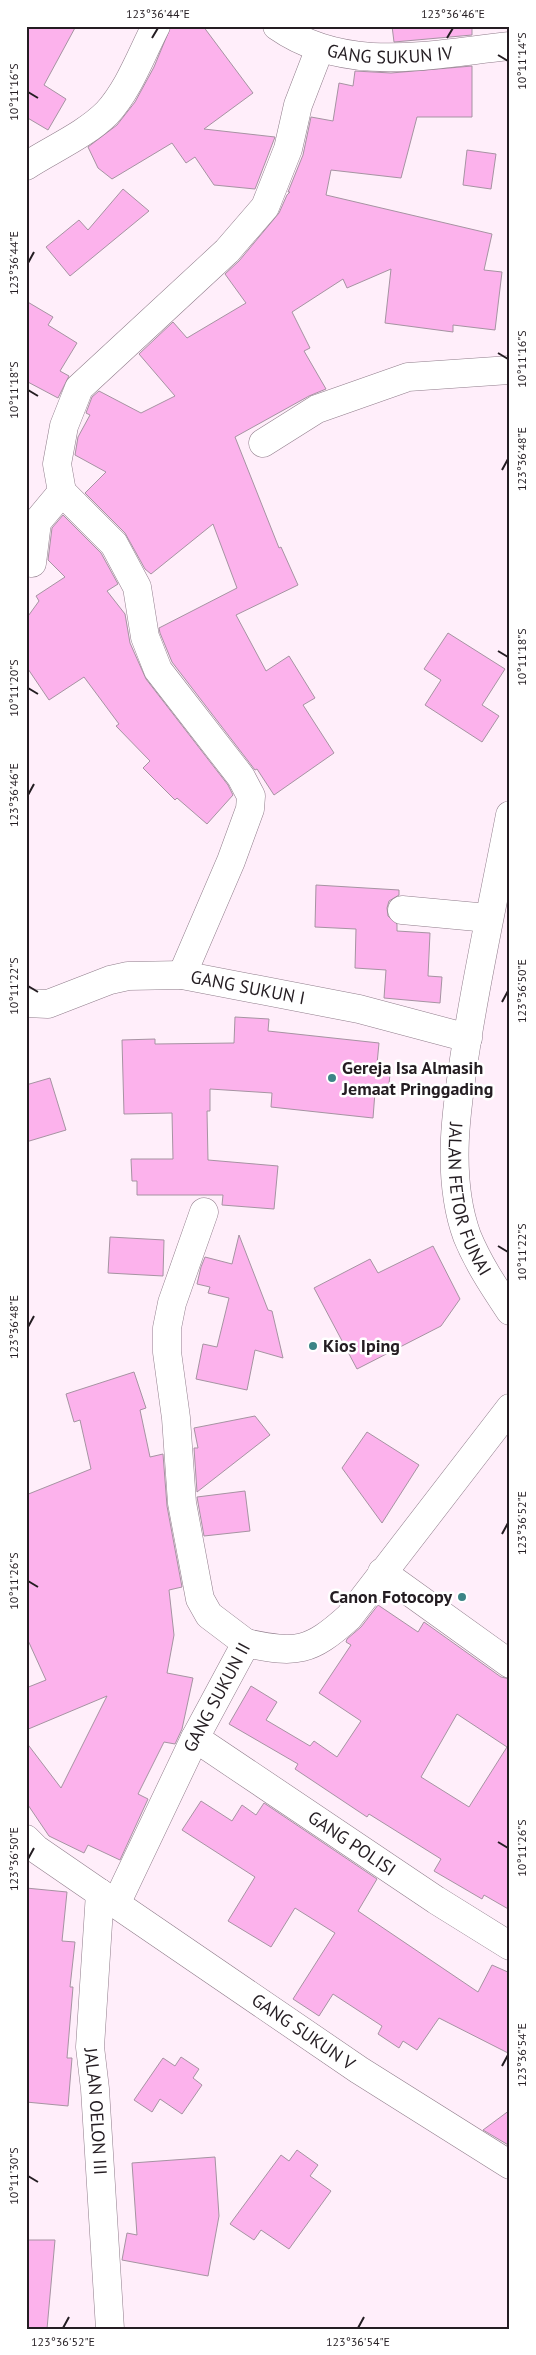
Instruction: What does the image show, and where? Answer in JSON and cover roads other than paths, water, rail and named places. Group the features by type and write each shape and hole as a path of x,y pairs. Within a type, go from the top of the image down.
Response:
{"street":[{"path":"26,166 88,128 106,114 126,88 156,26"},
{"name":"GANG SUKUN IV","path":"277,26 294,38 320,48 371,58 404,58 510,46"},
{"path":"182,975 231,861 250,809 250,796 241,777 158,670 145,637 137,588 114,544 62,492 57,464 64,426 80,388 108,359 227,251 265,207 288,149 298,105 320,48"},
{"path":"263,443 317,409 408,377 510,370"},
{"path":"32,563 37,522 62,492"},
{"name":"JALAN FETOR FUNAI","path":"509,819 488,918 459,1090 454,1156 459,1199 467,1234 483,1271 510,1311"},
{"path":"402,910 488,918"},
{"name":"GANG SUKUN I","path":"26,1003 48,1004 110,980 128,976 182,975 359,1009 468,1038"},
{"path":"204,1212 172,1303 167,1328 168,1360 176,1418 182,1503 200,1599 209,1616 246,1643"},
{"name":"GANG SUKUN II","path":"108,1899 246,1643 272,1649 295,1650 311,1646 328,1636 349,1617 510,1408"},
{"path":"382,1572 510,1664"},
{"name":"GANG POLISI","path":"195,1738 436,1900 510,1946"},
{"name":"GANG SUKUN V","path":"26,1839 36,1849 108,1899 360,2070 510,2165"},
{"name":"JALAN OELON III","path":"108,1899 90,2046 95,2089 110,2329"}],"place":[{"name":"Gereja Isa Almasih Jemaat Pringgading","path":"332,1078"},
{"name":"Kios Iping","path":"313,1346"},
{"name":"Canon Fotocopy","path":"462,1597"}]}
